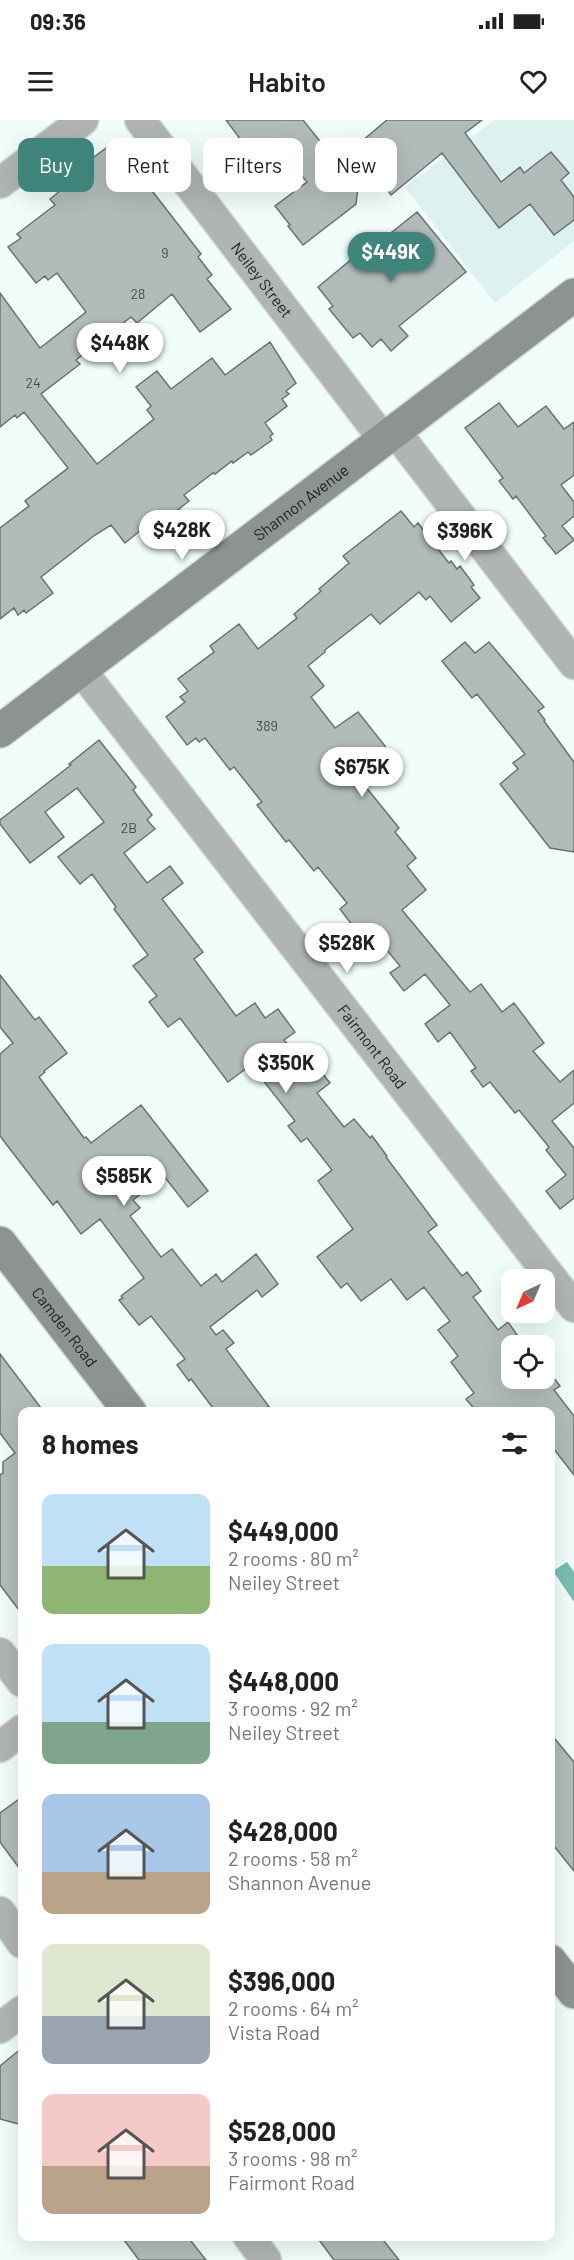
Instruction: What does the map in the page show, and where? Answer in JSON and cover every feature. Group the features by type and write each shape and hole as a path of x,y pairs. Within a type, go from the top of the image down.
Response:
{"main road":[{"name":"Shannon Avenue","path":"0,731 574,295"},
{"name":"Camden Road","path":"0,1243 126,1407"},
{"path":"555,1967 574,1992"}],"street":[{"path":"0,183 83,120"},
{"name":"Neiley Street","path":"140,120 389,435 574,664"},
{"name":"Fairmont Road","path":"81,670 574,1307"},
{"path":"0,1653 18,1677"},
{"path":"0,1747 18,1733"},
{"path":"0,1912 18,1937"},
{"path":"0,2028 18,2014"},
{"path":"252,2241 266,2260"}],"shaded area":[{"path":"494,120 574,120 574,241 495,303 405,187"},
{"path":"567,1562 574,1572 574,1602 555,1574 555,1570"}],"building":[{"path":"226,120 303,120 317,138 315,138 315,192 357,192 356,204 303,245 275,206 294,192 303,192 303,185 307,182 303,177 303,138 239,138"},
{"path":"387,120 482,120 465,133 501,182 520,167 524,173 551,152 569,173 561,180 574,197 574,220 554,235 530,204 499,228 442,153 397,190 397,138 365,138"},
{"path":"106,148 106,192 153,192 201,254 198,257 212,275 207,279 231,309 200,332 172,294 137,323 131,317 76,360 80,364 41,394 97,464 154,419 147,410 151,406 136,387 157,371 171,389 212,358 225,375 270,342 296,383 286,391 289,394 282,399 287,406 265,423 273,434 270,436 272,440 251,455 248,452 215,474 213,473 184,495 189,501 155,528 151,522 125,543 111,525 95,535 41,577 53,593 26,613 24,610 18,615 14,608 0,619 0,528 29,506 25,501 68,468 24,412 17,418 15,415 0,427 0,293 40,348 86,312 57,273 48,280 45,276 36,283 8,247 21,238 17,234 55,205 50,199 59,192 94,192 94,157"},
{"path":"417,212 466,272 399,326 408,336 391,351 381,339 372,347 360,333 353,338 329,309 333,306 318,287 353,258 356,261"},
{"path":"499,403 518,427 546,406 564,429 574,422 574,475 561,485 574,502 574,516 562,526 574,540 556,554 543,538 546,536 516,496 513,499 499,481 503,478 465,428"},
{"path":"401,511 414,527 418,523 449,563 451,561 457,569 460,566 474,585 471,587 480,598 451,622 430,596 426,600 419,592 380,624 371,614 308,666 324,686 311,697 335,728 358,712 393,756 361,781 399,828 395,832 416,858 407,866 426,890 402,910 470,992 481,984 502,1012 514,1003 544,1043 533,1051 560,1082 574,1070 574,1103 552,1121 574,1148 574,1198 560,1209 546,1191 566,1175 546,1150 549,1147 519,1110 515,1113 490,1082 483,1087 471,1071 476,1068 450,1032 438,1042 425,1024 450,1005 425,974 404,991 390,973 400,966 373,933 369,937 360,927 356,930 340,909 347,903 318,867 314,871 289,840 286,842 257,805 262,802 234,767 230,770 205,738 199,742 196,738 187,745 166,717 185,702 180,697 188,691 178,679 214,652 210,646 239,624 258,649 297,618 294,614 349,563 343,556"},
{"path":"465,642 475,653 489,642 544,707 538,711 574,762 574,852 550,848 500,784 518,769 513,763 525,754 477,694 472,698 442,661"},
{"path":"99,740 136,787 133,790 152,815 147,820 155,829 124,853 147,883 170,866 183,883 162,899 203,952 194,959 236,1016 255,1003 265,1018 278,1009 295,1032 284,1040 310,1072 317,1067 330,1083 317,1093 344,1127 354,1119 370,1138 372,1136 437,1225 428,1232 462,1276 467,1272 481,1291 473,1297 498,1330 509,1323 517,1335 501,1335 501,1389 555,1389 555,1379 560,1386 554,1390 574,1416 574,1475 555,1450 555,1407 473,1407 466,1399 474,1393 451,1362 458,1356 438,1330 450,1321 424,1287 407,1300 391,1279 361,1301 347,1283 341,1288 317,1257 353,1229 318,1181 332,1170 307,1138 301,1142 288,1126 295,1121 251,1065 228,1082 180,1018 168,1027 149,1002 157,996 133,966 148,955 114,909 116,907 92,874 80,884 58,857 104,822 77,788 45,812 64,837 30,863 0,824 0,820 71,765 69,764"},
{"path":"0,975 35,1020 39,1017 67,1053 39,1077 84,1138 86,1137 91,1143 141,1105 208,1191 188,1207 164,1176 133,1200 140,1208 130,1216 161,1257 172,1249 201,1286 216,1274 222,1282 256,1254 278,1284 262,1297 257,1290 210,1327 216,1335 223,1330 234,1343 226,1349 269,1407 212,1407 177,1365 185,1359 151,1316 139,1325 119,1300 144,1278 100,1219 81,1234 57,1201 53,1205 0,1136 0,1054 13,1043 0,1027"},
{"path":"0,1354 40,1407 18,1407 18,1609 0,1585 0,1475 3,1473 3,1462 15,1453 0,1433"},
{"path":"555,1739 574,1762 574,1871 555,1847"},
{"path":"18,1800 18,1867 0,1842 0,1813"},
{"path":"18,2051 18,2124 0,2119 0,2066"},
{"path":"125,2241 191,2241 206,2260 139,2260"},
{"path":"320,2241 384,2241 399,2260 334,2260"}]}
